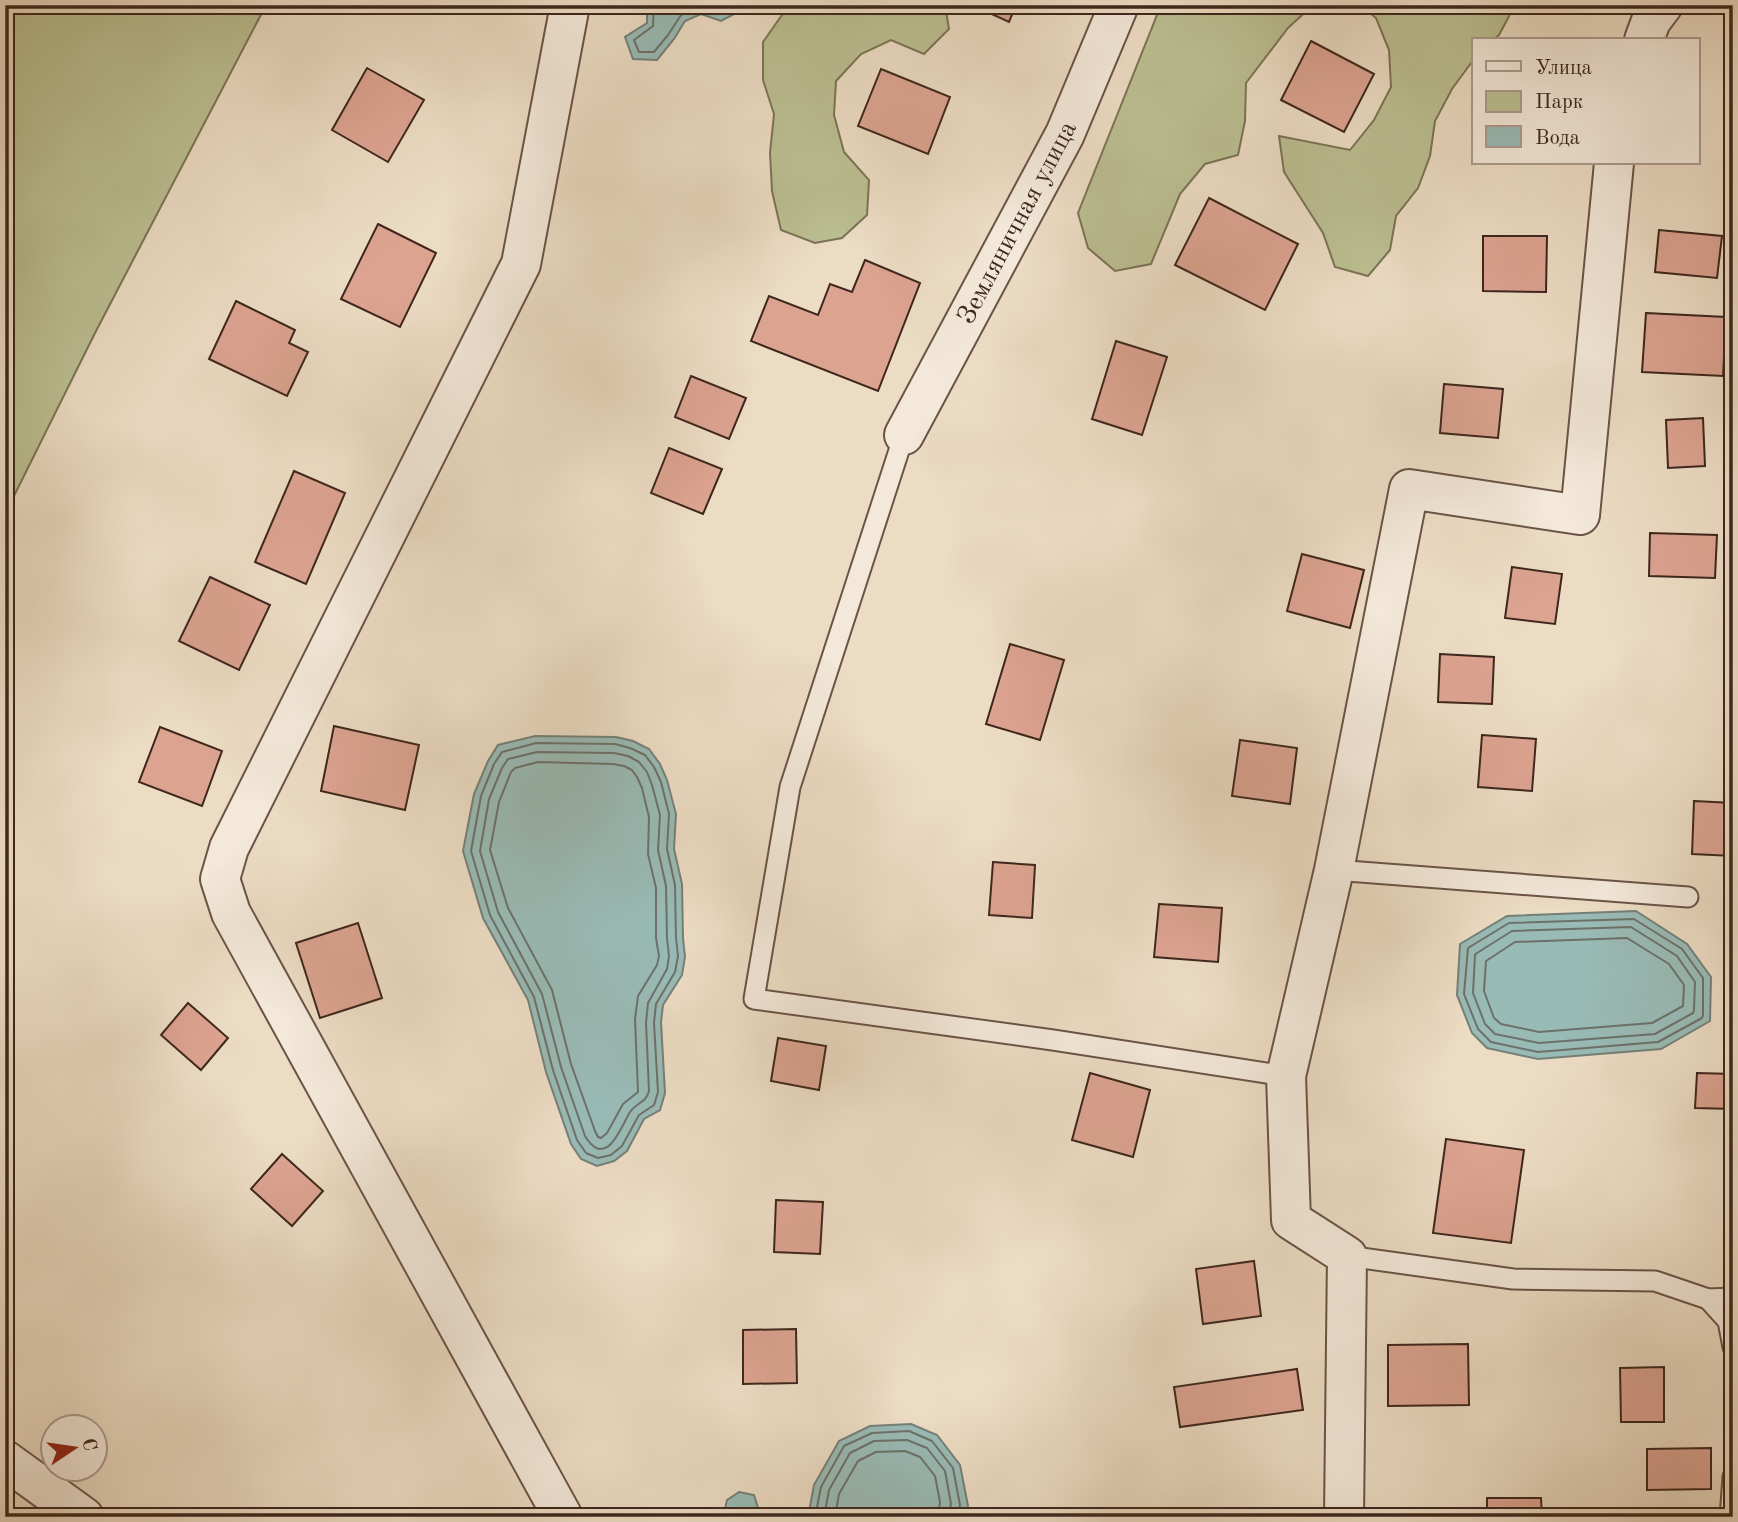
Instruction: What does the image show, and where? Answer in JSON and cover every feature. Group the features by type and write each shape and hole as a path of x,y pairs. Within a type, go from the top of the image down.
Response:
{"street":[{"path":"563,1517 231,913 220,879 229,848 521,264 570,5"},
{"name":"Земляничная улица","path":"904,435 1065,134 1119,5"},
{"path":"1645,38 1651,20 1663,5"},
{"path":"1344,1517 1346,1255 1291,1220 1286,1076 1334,870 1409,489 1580,514 1614,164"},
{"path":"5,1460 84,1517"}],"lane":[{"path":"904,435 790,787 754,999 1053,1040 1286,1076"},
{"path":"1334,870 1688,897"},
{"path":"1346,1255 1513,1279 1655,1281 1708,1299 1733,1298"},
{"path":"1708,1299 1727,1321 1733,1347"},
{"path":"1730,1517 1733,1476"}],"green space":[{"path":"5,5 266,5 95,333 5,514"},
{"path":"789,5 945,5 949,29 924,54 891,40 861,54 836,81 834,115 844,152 869,180 867,215 842,238 815,243 781,230 772,191 770,153 774,114 763,80 763,42"},
{"path":"1161,5 1313,5 1288,28 1246,83 1245,121 1238,155 1205,164 1180,194 1151,264 1115,271 1088,248 1078,213"},
{"path":"1360,5 1515,5 1495,38 1472,38 1472,62 1452,89 1435,121 1430,156 1418,188 1396,216 1390,250 1368,276 1335,267 1323,233 1284,172 1279,136 1350,150 1374,120 1391,87 1389,50 1376,18"}],"water":[{"path":"647,5 747,5 721,21 701,14 685,21 657,60 633,59 625,37 647,23"},
{"path":"535,736 616,737 649,749 667,780 676,814 674,849 682,884 685,957 682,975 663,1005 661,1022 665,1093 660,1110 644,1119 627,1151 614,1161 597,1166 581,1159 571,1144 546,1072 528,1000 483,918 463,851 474,794 498,745"},
{"path":"1636,911 1687,944 1711,977 1710,1021 1661,1049 1538,1059 1487,1048 1472,1033 1457,995 1460,944 1507,916"},
{"path":"911,1424 937,1435 960,1465 968,1506 963,1517 808,1517 814,1485 839,1441 870,1426"},
{"path":"739,1492 754,1495 761,1517 723,1517 727,1500"}],"building":[{"path":"972,5 1016,5 1009,22"},
{"path":"1311,41 1374,74 1344,132 1281,100"},
{"path":"367,68 424,100 388,162 332,130"},
{"path":"881,69 950,97 928,154 858,126"},
{"path":"1209,198 1298,244 1265,310 1175,265"},
{"path":"378,224 436,253 400,327 341,299"},
{"path":"1659,230 1722,236 1717,278 1655,272"},
{"path":"1483,236 1547,236 1546,292 1483,291"},
{"path":"865,260 920,283 878,391 751,341 769,296 818,315 830,284 852,292"},
{"path":"236,301 295,330 289,343 308,352 287,396 209,359"},
{"path":"1646,313 1726,317 1723,376 1642,372"},
{"path":"1116,341 1167,357 1142,435 1092,419"},
{"path":"691,376 746,398 729,439 675,417"},
{"path":"1444,384 1503,389 1498,438 1440,433"},
{"path":"1703,418 1705,466 1668,468 1666,420"},
{"path":"669,448 722,469 703,514 651,493"},
{"path":"294,471 345,493 306,584 255,562"},
{"path":"1650,533 1717,535 1715,578 1649,576"},
{"path":"1302,554 1364,570 1350,628 1287,611"},
{"path":"1512,567 1562,574 1555,624 1505,618"},
{"path":"210,577 270,605 239,670 179,641"},
{"path":"1010,644 1064,660 1040,740 986,724"},
{"path":"1440,654 1494,657 1492,704 1438,702"},
{"path":"334,726 419,745 405,810 321,791"},
{"path":"160,727 222,751 202,806 139,782"},
{"path":"1482,735 1536,739 1532,791 1478,787"},
{"path":"1240,740 1297,748 1290,804 1232,796"},
{"path":"1694,801 1733,803 1733,856 1692,854"},
{"path":"993,862 1035,865 1032,918 989,915"},
{"path":"1159,904 1222,908 1218,962 1154,957"},
{"path":"358,923 382,998 320,1018 296,943"},
{"path":"188,1003 228,1038 201,1070 161,1035"},
{"path":"778,1038 826,1046 819,1090 771,1081"},
{"path":"1090,1073 1150,1090 1133,1157 1072,1140"},
{"path":"1697,1073 1733,1074 1733,1109 1695,1108"},
{"path":"1446,1139 1524,1150 1511,1243 1433,1233"},
{"path":"282,1154 323,1191 292,1226 251,1189"},
{"path":"776,1200 823,1202 820,1254 774,1252"},
{"path":"1254,1261 1261,1316 1203,1324 1196,1269"},
{"path":"796,1329 797,1383 743,1384 743,1330"},
{"path":"1468,1344 1469,1405 1388,1406 1388,1345"},
{"path":"1664,1367 1664,1422 1621,1422 1620,1368"},
{"path":"1297,1369 1303,1410 1180,1427 1174,1387"},
{"path":"1711,1448 1711,1489 1647,1490 1647,1449"},
{"path":"1487,1498 1541,1498 1542,1517 1487,1517"},
{"path":"1447,1513 1447,1517 1405,1517 1405,1514"}]}
